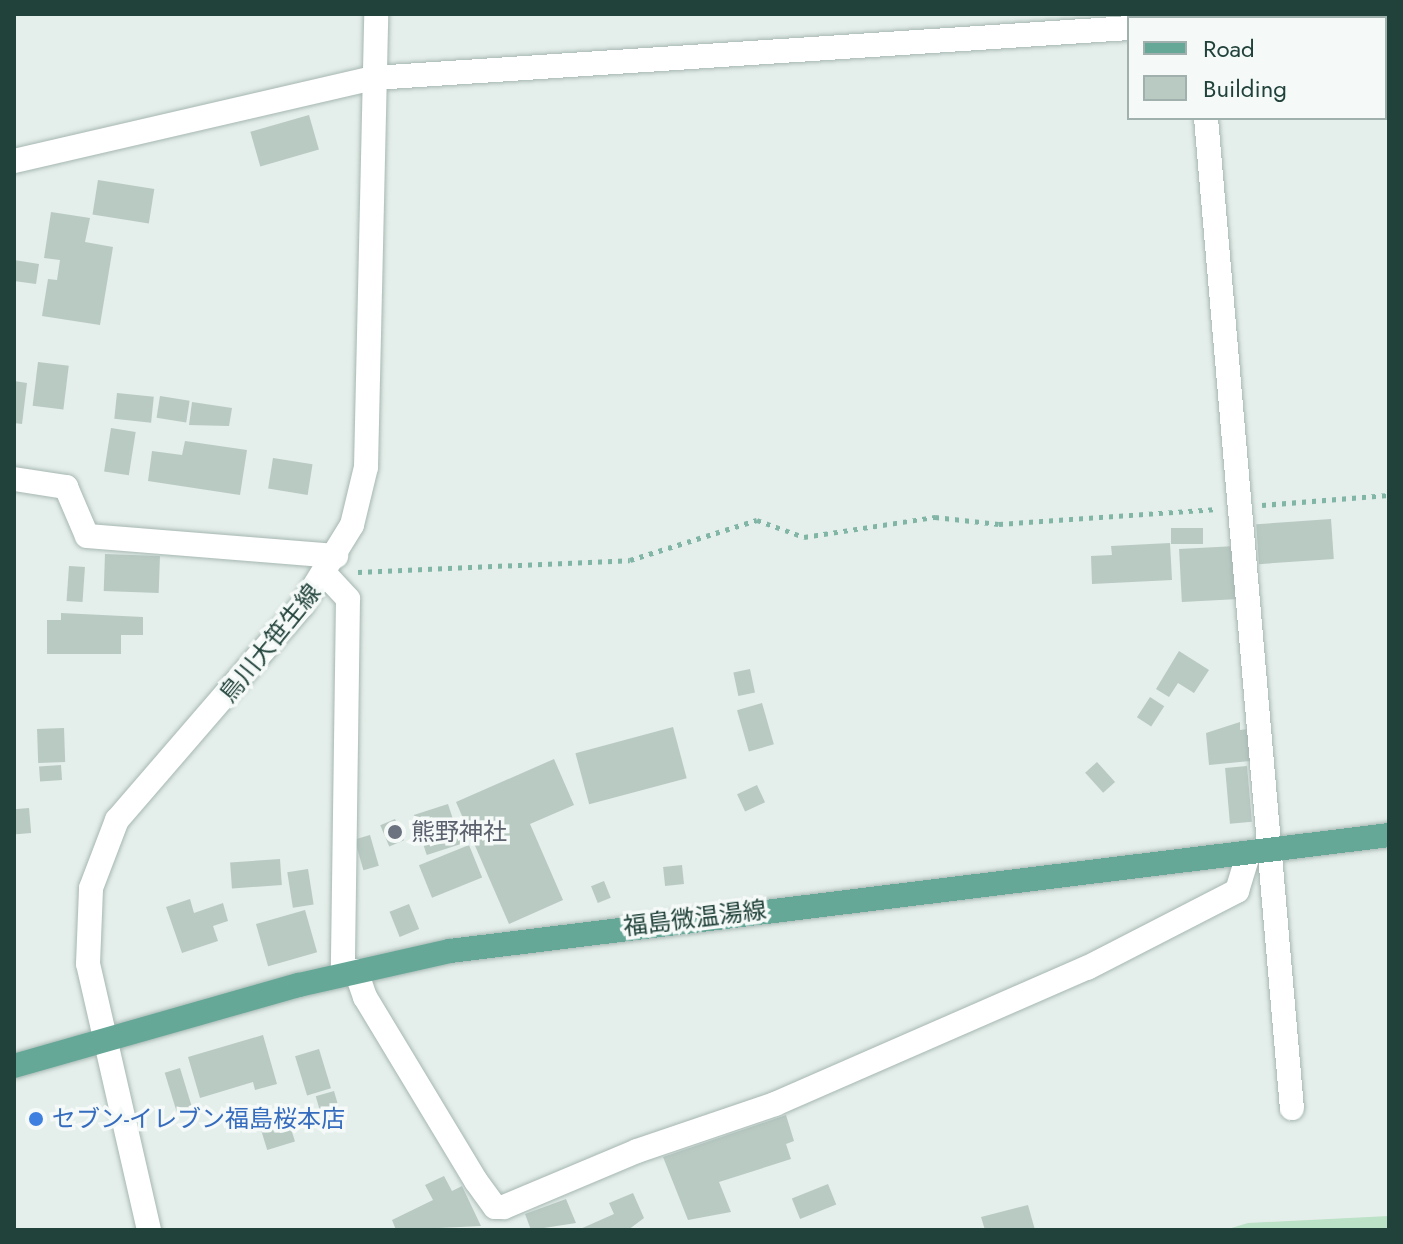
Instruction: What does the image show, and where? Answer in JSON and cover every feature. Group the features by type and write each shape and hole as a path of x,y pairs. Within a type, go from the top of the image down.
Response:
{"main road":[{"name":"福島微温湯線","path":"14,1066 103,1037 350,972 648,923 1259,853 1389,835"}],"street":[{"name":"鳥川大笹生線","path":"149,1230 88,964 88,908 95,868 117,820 330,565 352,525 366,467 376,14"},
{"path":"1294,16 1320,14"},
{"path":"14,161 374,78 1127,28"},
{"path":"1206,120 1239,507 1259,853 1292,1108"},
{"path":"14,479 66,487 87,536 330,565 348,599 350,972 476,1181 495,1207 504,1207 637,1151 775,1104 1087,968 1225,900 1245,880 1259,853"}],"path":[{"path":"330,565 630,560 757,520 804,537 935,517 999,524 1389,495"}],"green space":[{"path":"1389,1216 1389,1230 1225,1230 1248,1223"}],"building":[{"path":"309,115 319,150 260,166 250,132"},
{"path":"98,180 154,189 149,223 93,215"},
{"path":"51,212 90,218 85,242 113,247 100,325 42,316 48,279 57,280 60,260 44,258"},
{"path":"14,260 39,264 36,284 14,281"},
{"path":"38,362 69,366 63,409 33,406"},
{"path":"14,381 27,383 22,424 14,423"},
{"path":"117,393 154,397 151,423 114,419"},
{"path":"160,396 190,401 186,422 157,418"},
{"path":"192,402 232,408 229,426 189,425"},
{"path":"111,428 136,432 129,475 104,471"},
{"path":"185,441 247,450 240,495 148,481 152,451 182,455"},
{"path":"273,458 313,464 308,495 268,489"},
{"path":"1331,519 1334,559 1259,564 1256,524"},
{"path":"1171,528 1203,528 1203,544 1171,544"},
{"path":"1170,543 1172,580 1092,584 1091,556 1112,555 1111,546"},
{"path":"1236,546 1239,599 1182,602 1179,549"},
{"path":"105,554 160,556 159,593 104,591"},
{"path":"69,566 85,567 83,602 67,601"},
{"path":"61,613 143,617 143,635 121,635 121,654 47,654 47,620 61,620"},
{"path":"1179,651 1209,670 1194,693 1178,683 1169,697 1156,689"},
{"path":"750,669 755,692 738,696 733,673"},
{"path":"1150,697 1164,706 1151,726 1137,717"},
{"path":"762,703 774,744 749,752 737,710"},
{"path":"1240,722 1240,730 1248,729 1250,761 1209,765 1206,733"},
{"path":"673,727 687,778 589,804 575,753"},
{"path":"64,728 65,762 38,763 37,729"},
{"path":"554,759 574,805 530,824 563,900 509,924 456,802"},
{"path":"1097,762 1115,782 1103,793 1085,773"},
{"path":"61,765 62,780 40,781 39,767"},
{"path":"1247,766 1252,822 1230,824 1225,768"},
{"path":"757,785 765,802 745,812 737,794"},
{"path":"448,804 461,844 427,855 414,815"},
{"path":"29,808 31,833 16,834 14,809"},
{"path":"395,819 404,840 389,846 380,825"},
{"path":"370,835 379,866 363,870 355,839"},
{"path":"469,845 482,877 432,898 419,865"},
{"path":"280,859 282,885 232,888 230,862"},
{"path":"682,865 684,884 665,886 663,867"},
{"path":"308,869 314,905 293,908 287,872"},
{"path":"604,881 611,898 598,903 591,886"},
{"path":"190,899 194,913 223,903 228,921 213,926 218,941 182,953 166,907"},
{"path":"409,904 419,929 400,937 390,912"},
{"path":"305,910 317,952 268,966 256,924"},
{"path":"263,1035 277,1084 255,1090 253,1082 200,1098 188,1057"},
{"path":"319,1049 331,1088 307,1096 295,1056"},
{"path":"180,1068 192,1108 177,1113 165,1073"},
{"path":"334,1091 342,1119 324,1124 316,1096"},
{"path":"285,1109 295,1142 267,1150 257,1117"},
{"path":"786,1115 794,1141 786,1144 791,1159 719,1182 731,1212 688,1220 663,1157"},
{"path":"444,1176 452,1191 462,1186 481,1226 396,1230 392,1220 433,1200 425,1185"},
{"path":"828,1184 836,1204 800,1219 792,1199"},
{"path":"633,1193 644,1218 628,1230 578,1230 614,1214 609,1203"},
{"path":"566,1199 576,1223 531,1230 525,1214"},
{"path":"1028,1205 1035,1230 985,1230 981,1217"}],"place":[{"name":"熊野神社","path":"395,832"},
{"name":"セブン-イレブン福島桜本店","path":"36,1119"}]}
